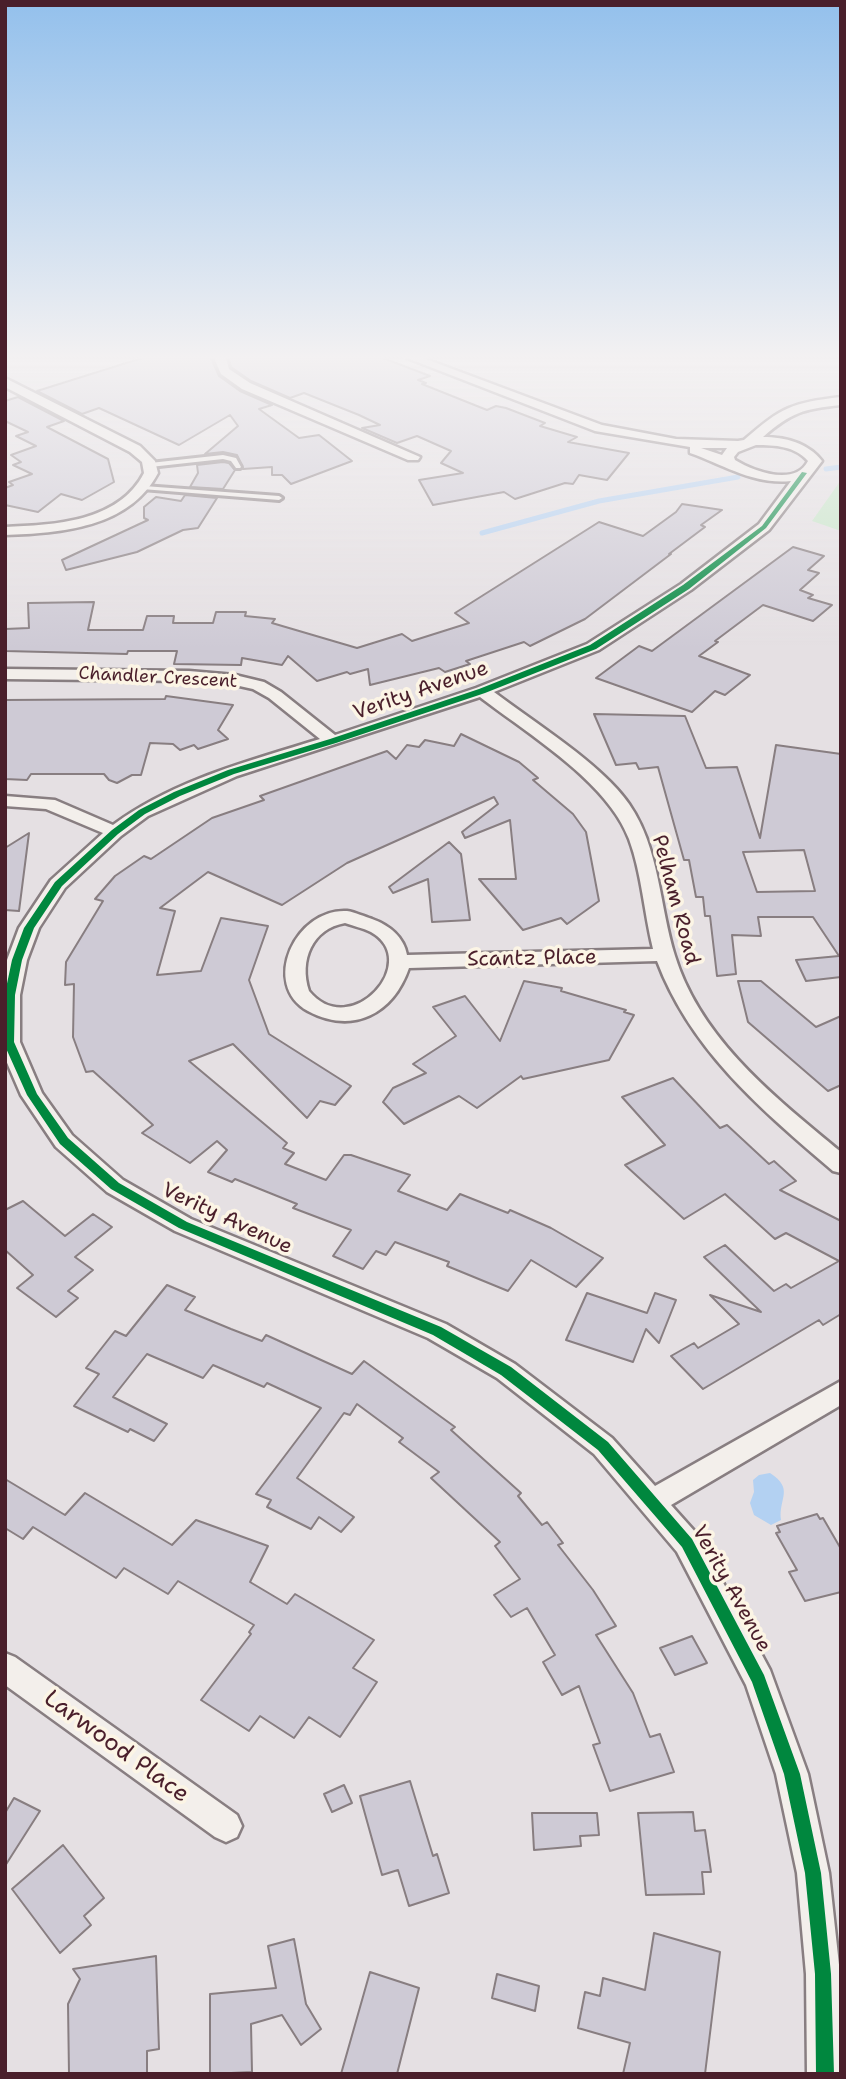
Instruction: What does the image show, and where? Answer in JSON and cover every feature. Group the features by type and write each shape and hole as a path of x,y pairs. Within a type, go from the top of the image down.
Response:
{"street":[{"path":"5,531 56,527 92,519 121,507 145,488 151,473 150,465 141,455"},
{"path":"408,455 413,457"},
{"path":"710,455 751,474 785,477 804,473 814,466 811,455"},
{"path":"729,455 729,462"},
{"name":"Verity Avenue","path":"804,473 771,501 764,527 686,587 622,629 553,664 482,691 209,781 142,812 114,832 58,884 11,960 9,1042 32,1095 64,1141 115,1186 183,1225 437,1331 506,1371 603,1446 687,1543 759,1679 792,1774 813,1873 823,1974 825,2074"},
{"path":"751,474 771,501"},
{"name":"Chandler Crescent","path":"5,674 189,676 235,680 258,685 275,695 332,741"},
{"name":"Pelham Road","path":"482,691 592,775 621,806 638,841 664,956 674,984 711,1043 745,1078 841,1165"},
{"path":"5,801 49,804 114,832"},
{"path":"346,917 375,924 387,933 396,946 400,962 395,986 387,996 379,1004 358,1013 324,1010 299,995 296,982 302,945 316,926 333,919 346,917"},
{"name":"Scantz Place","path":"400,962 664,956"},
{"path":"651,1502 841,1392"},
{"name":"Larwood Place","path":"5,1667 226,1826"}],"lane":[{"path":"150,465 223,457 234,459 238,467"},
{"path":"145,488 279,498"}],"green space":[{"path":"841,480 841,531 812,521"}],"water":[{"path":"770,1473 784,1489 781,1520 771,1525 754,1515 750,1503 754,1492 753,1480 759,1475"}],"building":[{"path":"11,455 100,455 108,459 114,482 82,500 61,494 38,512 5,505 5,488 13,485 9,482 32,474 13,465 21,462"},
{"path":"237,455 344,455 352,461 291,484 282,475 272,475 272,467 243,469"},
{"path":"448,455 627,455 607,480 579,475 573,484 565,483 515,499 504,492 433,505 419,480 463,473 441,463"},
{"path":"229,463 235,470 223,489 190,487 198,473 197,465"},
{"path":"185,495 217,498 198,528 183,530 137,552 66,570 62,560 148,520 144,518 144,507 156,497 181,501"},
{"path":"682,504 722,510 701,525 705,527 585,619 530,646 524,642 466,661 470,664 445,672 439,668 370,685 368,669 317,681 288,656 282,665 242,658 241,665 174,664 177,651 128,651 127,654 5,651 5,629 29,628 28,603 94,602 88,630 143,630 147,616 174,616 173,623 213,623 216,612 246,612 245,616 275,619 272,623 357,648 402,634 412,641 469,623 455,613 599,522 643,536 676,512"},
{"path":"793,547 824,556 808,570 819,573 800,590 813,595 808,598 832,605 813,621 763,605 715,641 718,642 699,656 750,675 725,695 715,691 692,712 596,678 639,646 652,651"},
{"path":"166,696 233,705 218,730 228,739 198,749 194,745 180,750 173,744 150,743 141,775 132,775 117,783 104,774 31,774 27,780 5,779 5,700 165,699"},
{"path":"594,714 685,716 706,768 737,767 760,838 776,745 841,754 841,977 806,981 796,960 839,956 813,917 758,917 761,936 732,935 736,974 717,976 710,916 705,916 703,897 696,897 689,860 684,860 658,767 639,769 636,763 616,765","holes":["804,850 815,891 757,892 743,852"]},
{"path":"461,734 519,762 538,778 533,780 573,814 586,832 599,901 567,924 561,918 523,930 479,879 516,879 510,820 465,838 462,832 498,804 494,797 347,863 282,905 208,872 160,908 175,911 157,975 201,971 221,918 268,926 249,980 269,1034 351,1086 335,1105 320,1101 307,1118 233,1044 189,1061 287,1143 283,1148 294,1153 285,1164 326,1180 344,1155 351,1155 410,1175 398,1191 447,1210 460,1194 508,1213 510,1210 551,1228 603,1258 576,1287 531,1260 508,1291 447,1266 449,1262 395,1242 386,1255 376,1251 363,1269 333,1256 351,1230 293,1208 297,1204 235,1179 232,1182 208,1172 227,1150 217,1141 190,1163 142,1133 153,1125 93,1071 86,1072 73,1037 74,984 65,985 66,962 103,901 95,899 115,876 144,856 151,859 212,818 264,800 260,796 387,751 396,759 407,745 419,747 425,740 454,746"},
{"path":"29,833 19,911 5,910 5,848"},
{"path":"449,842 461,854 470,920 432,922 428,879 393,893 389,887"},
{"path":"524,981 562,988 561,991 626,1010 624,1012 634,1015 609,1060 523,1079 521,1076 477,1108 459,1096 404,1124 383,1102 393,1088 426,1073 413,1064 456,1036 433,1007 465,996 500,1041"},
{"path":"738,981 761,981 816,1027 841,1016 841,1085 828,1091 748,1022"},
{"path":"673,1078 720,1128 727,1125 769,1164 774,1161 796,1181 780,1190 841,1221 841,1314 823,1325 819,1320 703,1389 671,1356 694,1343 698,1348 739,1324 710,1295 761,1312 704,1257 725,1245 774,1291 786,1284 791,1288 839,1261 786,1233 775,1239 725,1194 684,1219 625,1165 665,1145 622,1097"},
{"path":"23,1201 65,1236 93,1214 112,1227 75,1257 93,1270 68,1291 78,1298 56,1317 17,1288 33,1275 5,1250 5,1210"},
{"path":"167,1285 195,1297 185,1310 262,1341 266,1335 352,1374 364,1361 455,1427 451,1430 521,1493 518,1496 542,1525 547,1522 563,1543 558,1545 593,1590 616,1626 596,1635 633,1693 650,1737 660,1734 674,1772 610,1791 593,1745 600,1743 579,1686 562,1695 543,1662 555,1655 527,1608 511,1617 494,1595 520,1579 495,1546 500,1542 431,1478 439,1472 399,1442 403,1438 357,1404 350,1415 344,1413 297,1478 354,1517 341,1532 319,1517 311,1529 267,1507 271,1500 256,1494 321,1408 267,1383 264,1387 213,1365 203,1378 147,1354 113,1397 167,1424 154,1441 130,1429 128,1432 74,1406 99,1374 86,1368 115,1331 126,1336"},
{"path":"587,1293 647,1313 655,1293 676,1300 659,1343 646,1329 633,1362 566,1340"},
{"path":"5,1479 65,1515 85,1493 172,1545 196,1520 268,1546 250,1582 287,1604 295,1594 374,1640 353,1668 377,1682 340,1737 309,1717 294,1738 260,1716 249,1731 201,1700 251,1634 249,1632 254,1625 178,1581 168,1594 124,1568 116,1578 33,1527 23,1539 5,1528"},
{"path":"817,1514 820,1519 823,1518 841,1549 841,1592 805,1601 789,1572 797,1570 776,1533 780,1532 777,1526"},
{"path":"692,1636 707,1663 675,1675 660,1648"},
{"path":"410,1781 433,1856 437,1854 449,1893 409,1906 398,1870 382,1875 360,1796"},
{"path":"344,1785 352,1803 332,1812 324,1794"},
{"path":"14,1798 40,1811 5,1866 5,1813"},
{"path":"693,1812 695,1831 705,1830 711,1872 702,1872 704,1894 646,1895 638,1813"},
{"path":"532,1813 597,1813 599,1835 580,1836 581,1846 534,1850"},
{"path":"63,1845 104,1898 84,1916 91,1925 60,1953 12,1889"},
{"path":"654,1933 720,1952 705,2074 623,2074 630,2043 578,2028 585,1992 600,1996 603,1978 645,1990"},
{"path":"294,1939 306,2004 321,2029 301,2045 282,2015 251,2024 252,2072 210,2074 210,1994 276,1988 268,1946"},
{"path":"156,1956 159,2049 147,2051 147,2074 69,2074 68,2004 80,1979 73,1969"},
{"path":"370,1972 419,1988 397,2074 341,2074"},
{"path":"497,1974 539,1986 535,2011 492,1998"}],"waterway":[{"path":"826,469 841,467"},
{"path":"482,533 599,501 738,477"}],"cycle path":[{"path":"804,473 764,527 686,587 593,647 482,691 231,772 142,812 115,832 58,884 29,928 17,960 10,995 9,1042 32,1095 64,1141 115,1186 183,1225 437,1331 506,1371 603,1446 687,1543 759,1680 792,1774 813,1873 823,1974 825,2074"}]}
